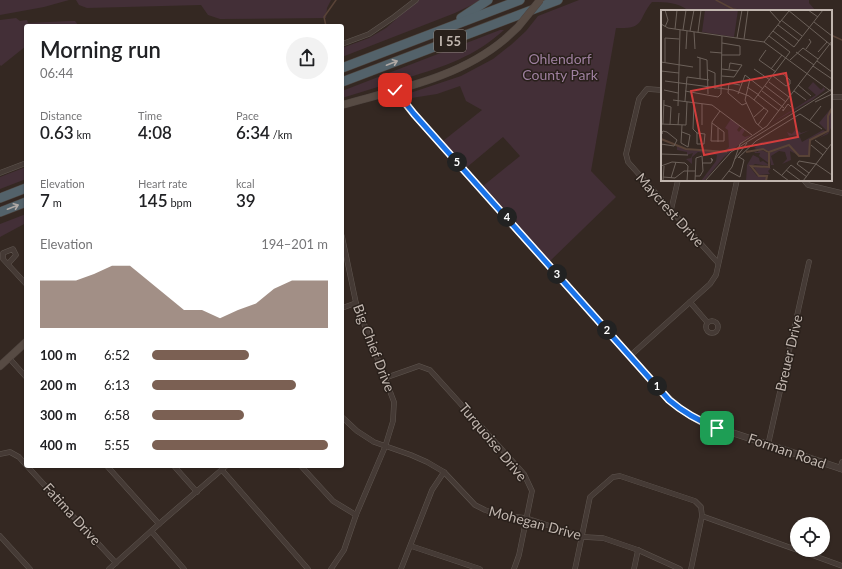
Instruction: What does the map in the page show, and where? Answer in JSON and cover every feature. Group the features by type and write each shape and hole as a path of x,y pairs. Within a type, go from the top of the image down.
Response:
{"highway":[{"path":"448,27 488,0"},
{"name":"I 55","path":"344,67 520,0"},
{"name":"I 55","path":"344,81 558,0"},
{"path":"0,198 24,189"},
{"path":"0,212 24,203"}],"main road":[{"path":"344,104 438,77 462,67 488,53 518,28 540,0"},
{"path":"0,366 24,344"}],"street":[{"path":"344,43 369,34 416,0"},
{"name":"Maycrest Drive","path":"661,90 647,89 639,99 626,154 628,162 718,263"},
{"name":"Forman Road","path":"395,90 414,114 653,382 677,406 703,423 841,469"},
{"path":"0,173 24,164"},
{"path":"671,210 678,181"},
{"path":"630,356 710,284 716,275 738,181"},
{"path":"805,181 808,185 842,193"},
{"name":"Big Chief Drive","path":"330,569 344,550 356,515 385,447 393,421 394,402 356,304 344,249"},
{"name":"Breuer Drive","path":"768,444 809,262"},
{"path":"8,264 24,282"},
{"path":"690,302 707,322"},
{"path":"344,307 356,304"},
{"path":"9,358 24,374"},
{"name":"Turquoise Drive","path":"385,378 419,366 430,370 524,474 532,491 520,555 514,569"},
{"name":"Mohegan Drive","path":"344,419 357,431 374,442 422,460 444,472 475,505 485,510 500,515 526,518 583,537 603,538 638,550 680,569"},
{"name":"Fatima Drive","path":"0,454 10,452 20,457 24,462"},
{"path":"841,469 842,462"},
{"name":"Fatima Drive","path":"30,468 116,563"},
{"path":"109,468 159,524"},
{"path":"176,468 196,492"},
{"path":"109,569 224,468 308,569"},
{"path":"303,468 333,501 356,515"},
{"path":"401,569 432,490 444,472"},
{"path":"575,569 583,537 590,496 613,477 620,476 695,501 701,507 702,516 691,569"},
{"path":"702,516 790,547"},
{"path":"152,532 184,569"},
{"path":"0,536 30,569"},
{"path":"411,546 480,569"},
{"path":"634,569 638,550"},
{"path":"817,557 842,566"}],"green space":[{"path":"0,0 69,0 44,7 0,15"},
{"path":"76,0 331,0 327,8 326,18 220,19 208,15 201,5 87,8 79,5"},
{"path":"418,0 482,0 455,13 344,56 344,47 369,38 386,28"},
{"name":"Ohlendorf County Park","path":"579,0 809,0 809,3 815,10 687,10 672,3 652,2 637,25 626,28 616,28 591,171 616,197 550,261 483,186 520,156 503,137 466,168 443,141 482,110 466,101 460,86 437,94 405,99 404,95 461,76 493,59 526,31 538,16"},
{"path":"16,18 20,21 27,20 28,23 75,21 77,24 24,24 24,48 1,66 0,20"},
{"path":"500,30 504,30 482,47 446,65 344,97 344,90"},
{"path":"24,168 24,180 0,189 0,177"},
{"path":"24,215 24,224 0,237 0,224"}],"waterway":[{"path":"326,24 324,17 336,0"},
{"path":"716,0 733,9 738,10"},
{"path":"832,35 842,40"}],"route":[{"path":"395,90 414,114 669,400 694,418 717,428"}]}
